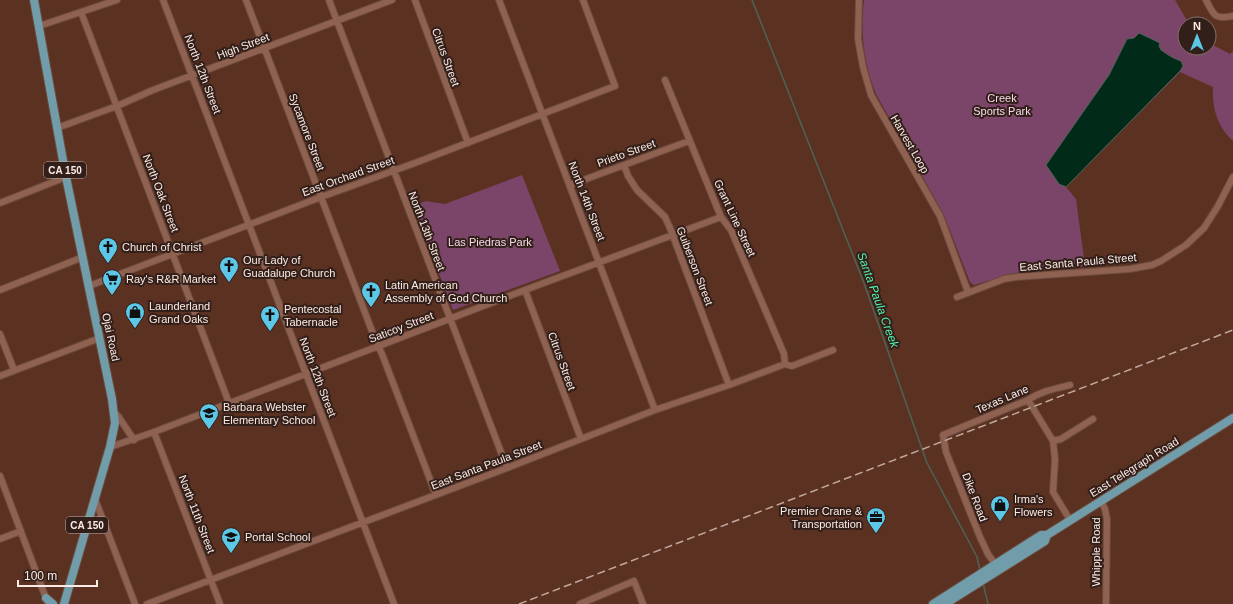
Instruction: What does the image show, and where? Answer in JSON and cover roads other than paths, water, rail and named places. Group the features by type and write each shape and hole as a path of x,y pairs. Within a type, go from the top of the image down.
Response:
{"main road":[{"name":"Ojai Road","path":"34,0 66,177 100,338 115,423 110,447 64,604"},
{"name":"East Telegraph Road","path":"945,604 961,589 1041,535 1047,535 1233,418"},
{"path":"933,604 961,589"},
{"path":"47,601 53,604"}],"street":[{"path":"39,26 117,0"},
{"name":"North 12th Street","path":"164,0 394,604"},
{"name":"Sycamore Street","path":"246,0 436,495"},
{"name":"North 13th Street","path":"328,0 507,468"},
{"name":"High Street","path":"57,128 117,106 153,90 392,0"},
{"name":"Citrus Street","path":"414,0 468,143"},
{"name":"North 14th Street","path":"498,0 655,410"},
{"name":"East Orchard Street","path":"89,286 615,86 583,0"},
{"name":"Harvest Loop","path":"859,0 858,39 863,67 871,95 940,216 968,292"},
{"path":"1206,0 1214,15 1220,18 1233,16"},
{"name":"North Oak Street","path":"82,12 228,403"},
{"name":"Grant Line Street","path":"665,80 721,216 731,230 784,354 785,364"},
{"name":"Prieto Street","path":"570,185 689,140"},
{"name":"Guiberson Street","path":"624,165 628,176 637,190 665,217 729,385"},
{"path":"0,203 66,177"},
{"name":"East Santa Paula Street","path":"957,297 1004,279 1016,277 1130,269 1152,265 1186,245 1204,228 1218,206 1233,177"},
{"name":"Saticoy Street","path":"110,447 134,440 306,373 721,216"},
{"path":"0,290 83,257"},
{"name":"Citrus Street","path":"525,290 581,439"},
{"path":"0,334 14,370"},
{"path":"0,376 100,338"},
{"name":"East Santa Paula Street","path":"147,604 507,468 655,410 785,364 792,366 833,350"},
{"name":"Texas Lane","path":"943,435 1028,400 1035,395 1053,388 1070,385"},
{"path":"1028,400 1054,441 1055,459 1052,492 1070,520"},
{"path":"114,412 134,440"},
{"path":"1054,441 1061,439 1093,419"},
{"name":"North 11th Street","path":"154,432 220,604"},
{"name":"Dike Road","path":"943,435 946,452 993,568"},
{"path":"0,476 47,601"},
{"path":"94,498 135,604"},
{"name":"Whipple Road","path":"1101,501 1105,509 1107,519 1106,604"},
{"path":"0,539 20,531"},
{"path":"580,604 634,581 644,604"},
{"name":"East Telegraph Road","path":"928,604 961,589"}],"waterway":[{"name":"Santa Paula Creek","path":"752,0 864,283 927,463 977,557 980,571"},
{"name":"Santa Paula Creek","path":"983,583 988,604"}],"railway":[{"path":"519,604 1233,330"}],"place":[{"name":"Church of Christ","path":"108,264"},
{"name":"Our Lady of Guadalupe Church","path":"229,283"},
{"name":"Ray's R&R Market","path":"112,296"},
{"name":"Latin American Assembly of God Church","path":"371,308"},
{"name":"Launderland Grand Oaks","path":"135,329"},
{"name":"Pentecostal Tabernacle","path":"270,332"},
{"name":"Barbara Webster Elementary School","path":"209,430"},
{"name":"Irma's Flowers","path":"1000,522"},
{"name":"Premier Crane & Transportation","path":"876,534"},
{"name":"Portal School","path":"231,554"}],"park label":[{"name":"Creek Sports Park","path":"1002,104"},
{"name":"Las Piedras Park","path":"490,242"}]}
